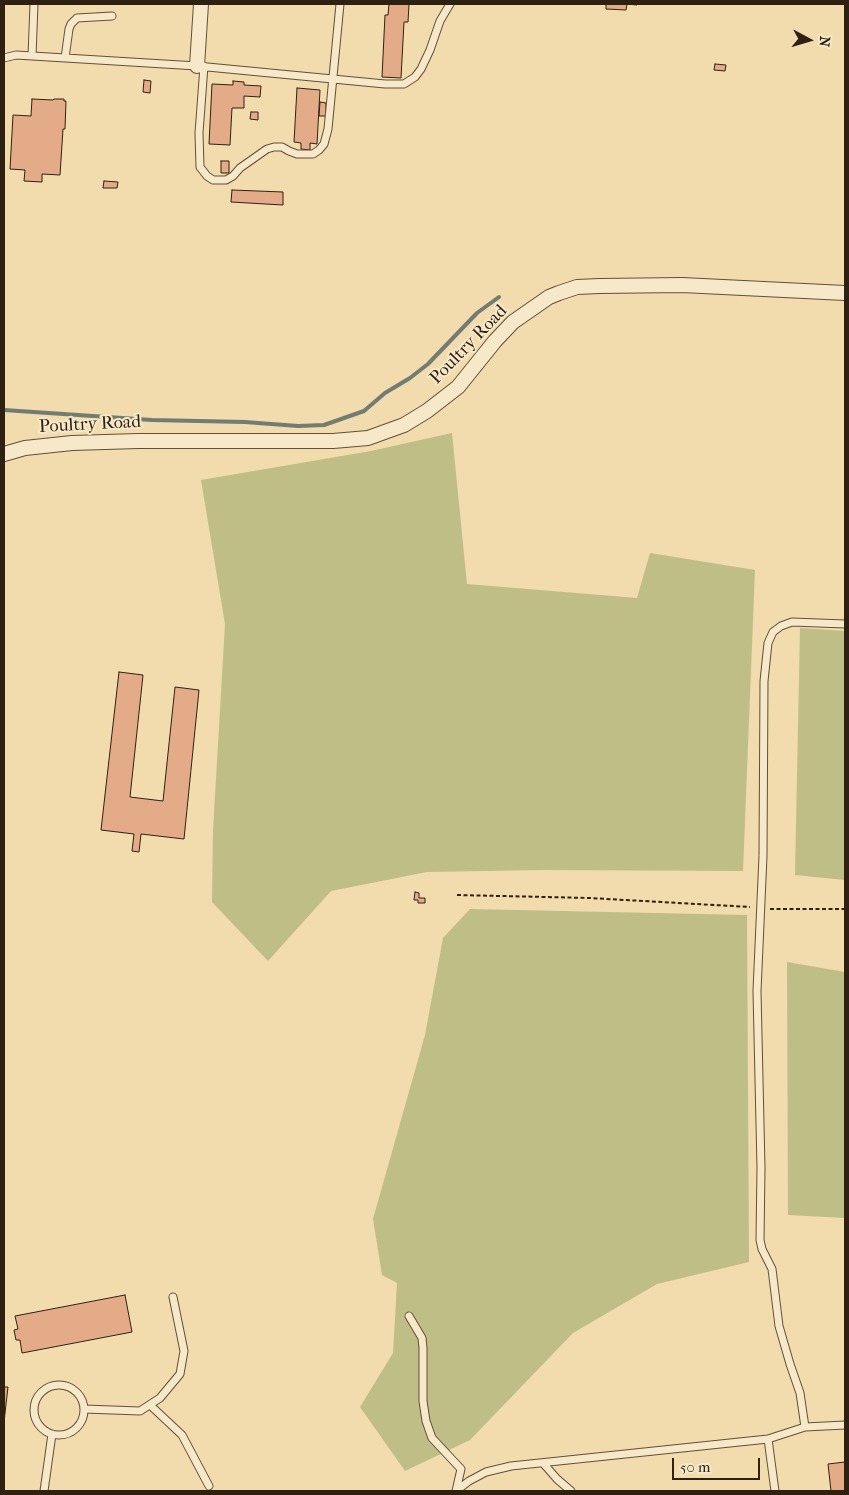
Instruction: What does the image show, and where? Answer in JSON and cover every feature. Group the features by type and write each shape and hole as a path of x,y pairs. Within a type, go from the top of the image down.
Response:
{"street":[{"path":"200,66 201,4"},
{"name":"Poultry Road","path":"4,454 25,448 72,443 332,441 374,436 404,425 427,411 458,387 513,322 549,297 577,287 682,285 845,294"}],"lane":[{"path":"32,56 34,4"},
{"path":"200,66 200,167 207,176 213,180 226,180 233,176 240,168 274,147 282,147 289,152 306,155 312,154 324,144 328,129 340,4"},
{"path":"4,58 16,55 200,66 397,85 410,82 421,69 440,21 450,4"},
{"path":"65,58 69,29 77,18 112,16"},
{"path":"805,1427 800,1392 779,1326 772,1269 762,1249 760,1240 761,1168 757,990 763,856 764,681 768,643 773,632 781,626 792,622 845,624"},
{"path":"84,1409 140,1411 160,1398 180,1374 184,1350 173,1297"},
{"path":"409,1316 422,1338 423,1401 426,1421 432,1438 462,1468 456,1491"},
{"path":"55,1385 63,1385 78,1393 84,1409 83,1417 74,1430 60,1435 45,1431 38,1425 33,1409 35,1400 40,1393 46,1388 55,1385"},
{"path":"150,1405 182,1435 209,1486"},
{"path":"456,1491 486,1472 511,1466 768,1439 805,1427 845,1425"},
{"path":"44,1491 52,1434"},
{"path":"768,1439 774,1491"},
{"path":"543,1463 571,1491"}],"path":[{"path":"456,896 590,898 760,908 845,909"}],"shaded area":[{"path":"452,433 467,584 637,598 650,553 755,570 743,871 544,870 427,872 331,891 268,961 212,902 213,830 225,624 201,480 371,451"},
{"path":"800,628 845,631 845,880 795,875"},
{"path":"470,909 747,915 749,1262 657,1284 573,1333 470,1440 405,1471 360,1407 393,1353 397,1283 382,1275 373,1219 425,1035 443,938"},
{"path":"787,962 845,972 845,1218 788,1215"}],"building":[{"path":"389,4 409,4 408,22 404,22 401,78 382,77 385,15 388,15"},
{"path":"606,4 627,4 626,10 606,9"},
{"path":"715,64 726,65 725,71 714,70"},
{"path":"144,80 151,81 150,93 143,92"},
{"path":"233,81 244,82 244,85 261,86 260,97 244,96 244,108 232,108 230,145 209,144 212,84 233,85"},
{"path":"297,88 320,90 317,144 310,143 310,150 301,149 301,143 294,142"},
{"path":"32,99 64,99 66,101 60,175 42,174 42,182 24,181 25,170 10,169 13,115 31,116"},
{"path":"320,102 326,103 326,116 319,116"},
{"path":"251,112 258,112 258,120 250,119"},
{"path":"221,161 229,161 229,173 221,173"},
{"path":"104,181 118,182 117,188 103,188"},
{"path":"232,190 283,192 283,205 231,202"},
{"path":"119,672 143,675 130,797 163,801 175,687 199,690 184,839 141,834 139,852 132,851 134,834 101,830"},
{"path":"415,892 419,893 419,898 425,898 425,903 418,903 418,900 414,900"},
{"path":"125,1295 132,1332 22,1353 20,1340 16,1340 14,1330 18,1329 15,1316"},
{"path":"4,1387 8,1387 4,1422"},
{"path":"845,1462 845,1491 831,1491 828,1464"}],"waterway":[{"path":"4,410 152,420 245,422 298,426 324,425 364,411 385,393 410,378 428,364 477,313 499,297"}]}
